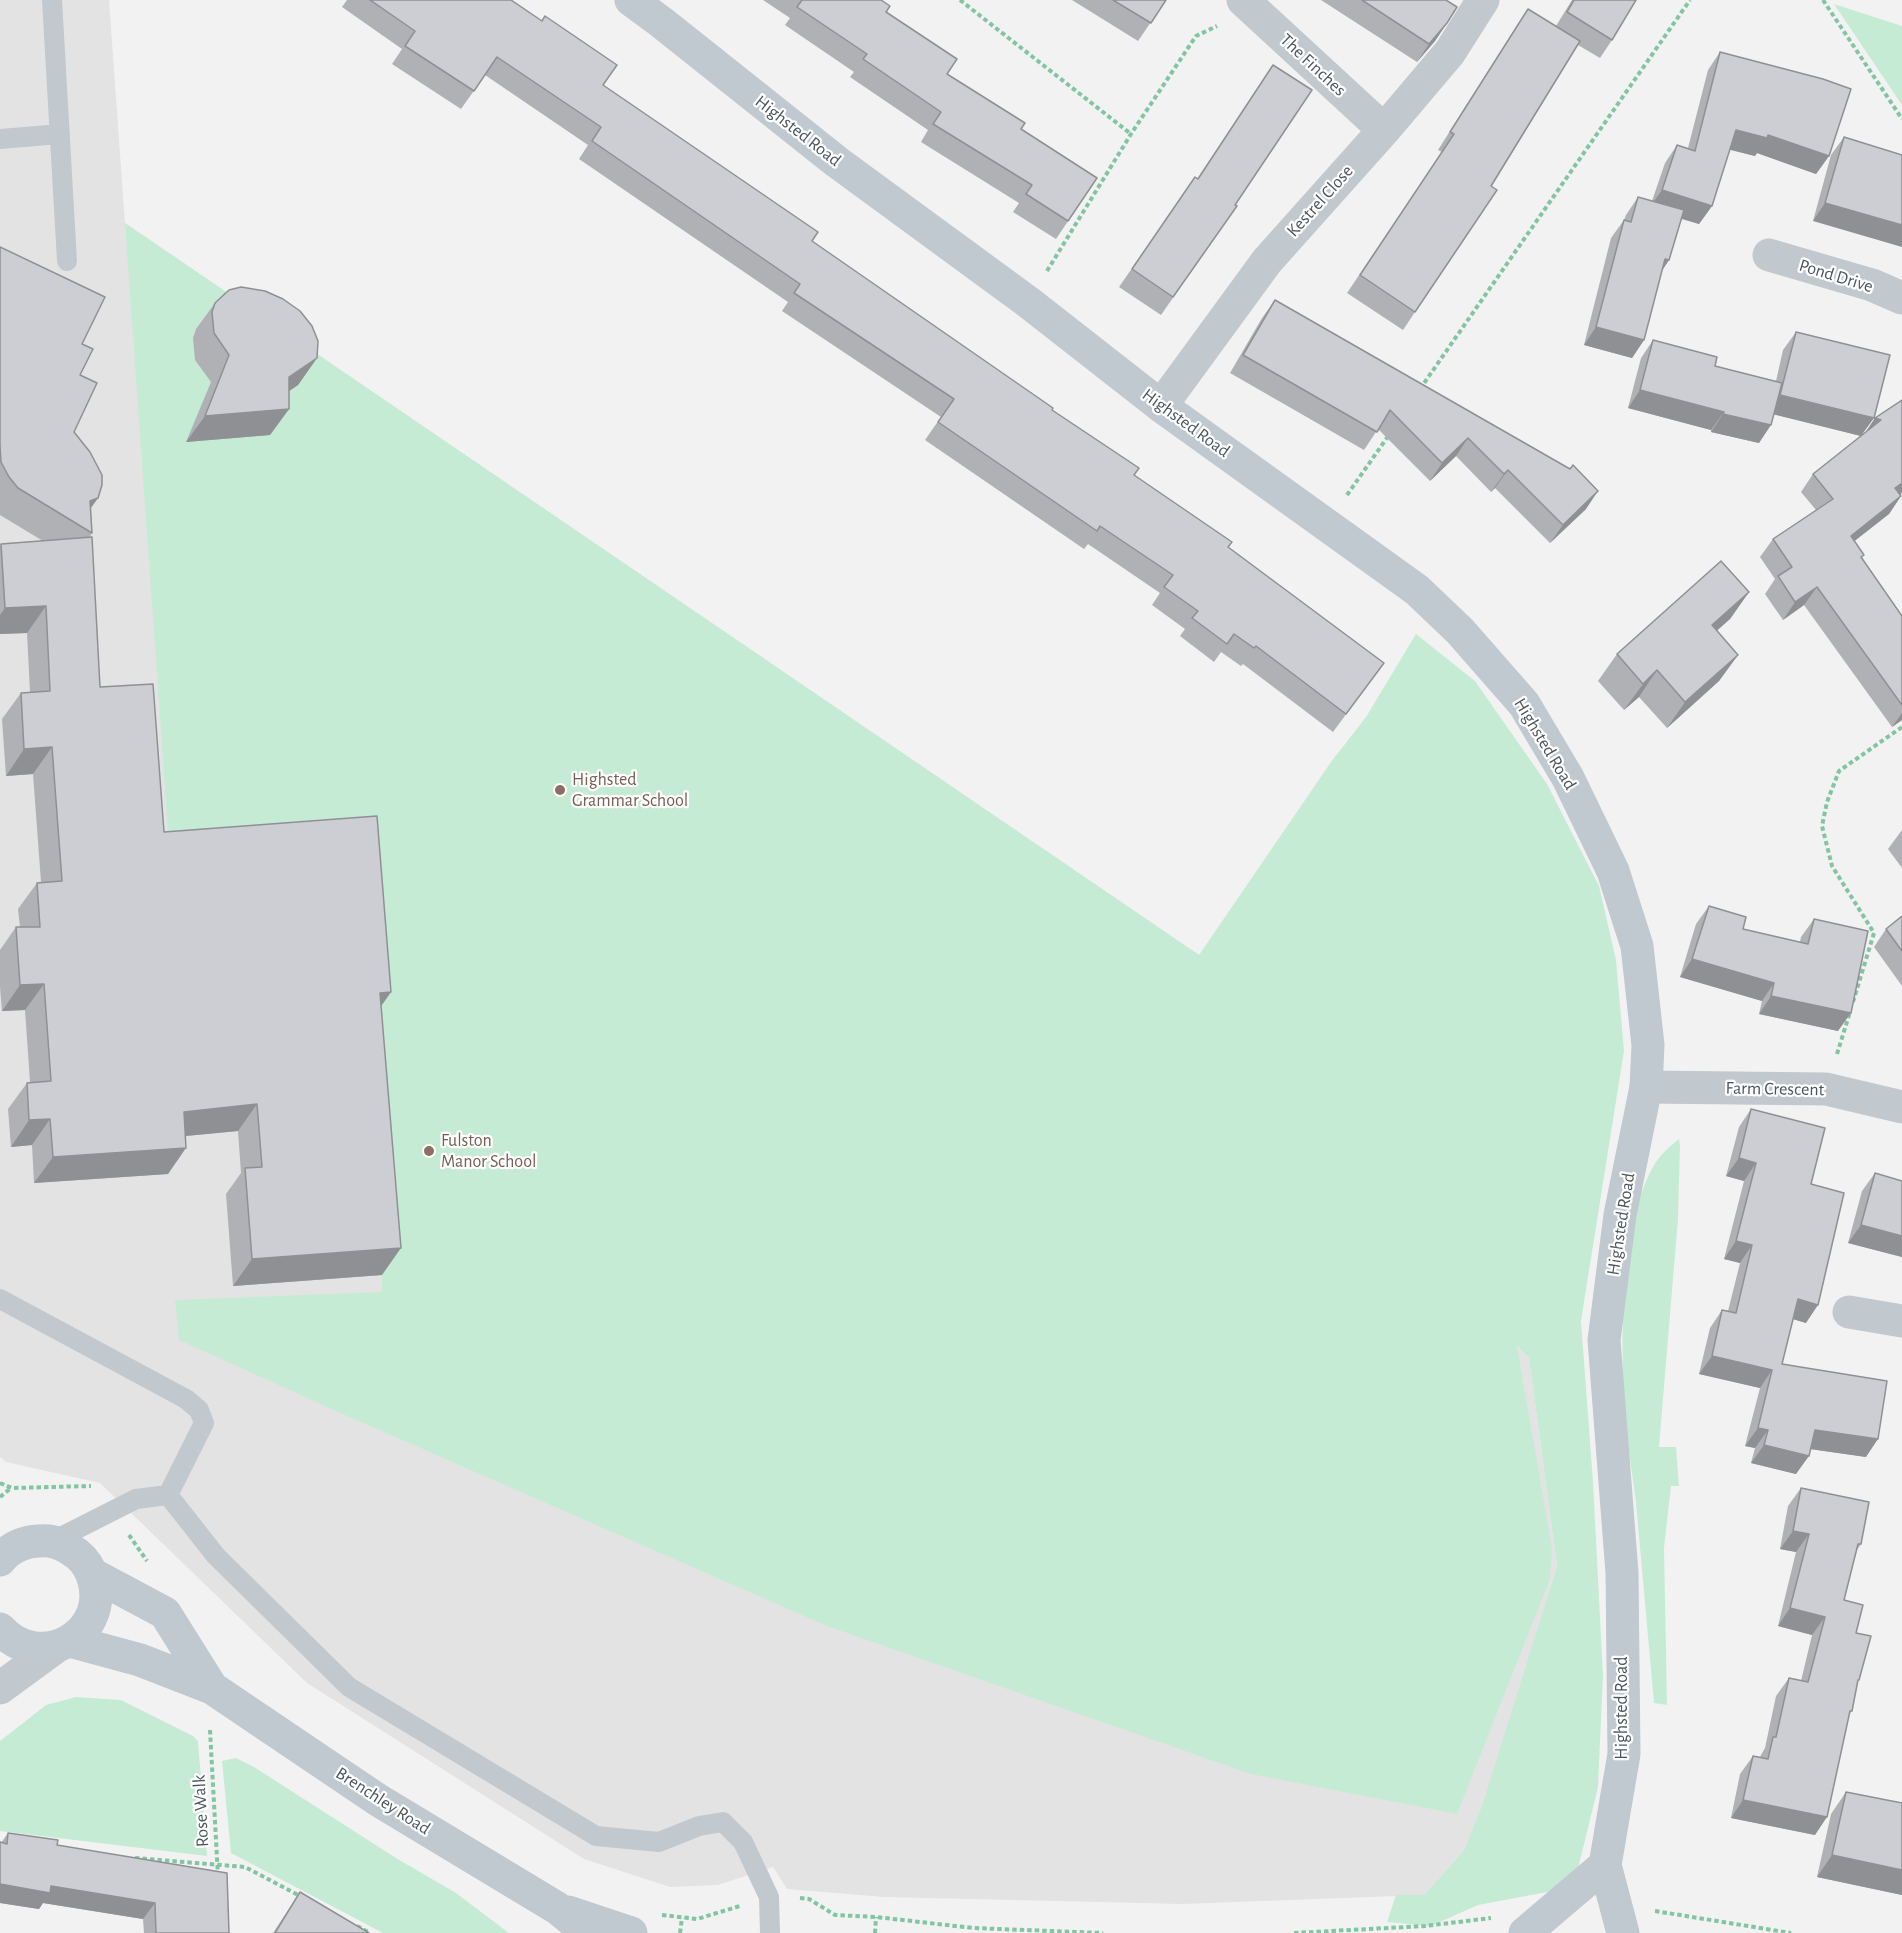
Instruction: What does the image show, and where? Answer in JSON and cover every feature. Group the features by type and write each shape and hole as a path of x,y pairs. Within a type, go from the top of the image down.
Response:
{"street":[{"name":"Highsted Road","path":"631,0 837,162 1028,303 1161,406 1417,590 1460,631 1524,704 1568,778 1612,871 1637,946 1648,1045 1646,1087 1620,1215 1604,1340 1622,1573 1624,1754 1605,1864 1623,1933"},
{"name":"Kestrel Close","path":"1161,406 1267,261 1450,52 1484,0"},
{"name":"The Finches","path":"1246,3 1384,130"},
{"name":"Pond Drive","path":"1769,255 1872,285 1902,298"},
{"name":"Farm Crescent","path":"1646,1087 1826,1089 1902,1107"},
{"path":"1849,1312 1902,1321"},
{"path":"0,1688 81,1632 90,1619 95,1605 96,1589 92,1574 83,1559 70,1548 53,1541 35,1541 6,1546"},
{"name":"Brenchley Road","path":"92,1574 165,1613 212,1688"},
{"name":"Brenchley Road","path":"0,1629 13,1641 27,1647 42,1648 63,1644 140,1660 212,1688 378,1800 557,1908 588,1933"},
{"path":"1525,1933 1605,1864"},
{"name":"Brenchley Road","path":"557,1908 631,1933"}],"lane":[{"path":"52,0 68,261"},
{"path":"0,139 60,134"},
{"path":"0,1299 186,1399 199,1410 204,1423 168,1496"},
{"path":"53,1541 136,1499 168,1496"},
{"path":"168,1496 216,1556 349,1687 596,1836 659,1842 699,1826 723,1822 743,1842 769,1897 770,1933"}],"path":[{"path":"960,0 1131,134"},
{"path":"1420,389 1690,0"},
{"path":"1823,0 1902,119"},
{"path":"1028,303 1131,134 1196,36 1232,18 1246,3"},
{"path":"1326,526 1394,428"},
{"path":"1826,1089 1874,933 1832,866 1822,826 1827,802 1839,771 1902,727"},
{"path":"0,1483 12,1488 0,1497"},
{"name":"Rose Walk","path":"218,1877 210,1724 219,1729"},
{"path":"132,1858 245,1867 308,1900"},
{"path":"680,1933 682,1917"},
{"path":"875,1933 876,1917"},
{"path":"349,1922 370,1933"}],"shaded area":[{"name":"Fulston Manor School","path":"0,0 109,0 125,223 1199,955 1494,1332 1516,1345 1529,1358 1557,1566 1485,1800 1464,1850 1424,1895 1183,1904 884,1897 787,1889 773,1867 718,1885 670,1887 584,1859 307,1683 100,1483 6,1462 0,1457"}],"green space":[{"path":"1834,4 1902,26 1902,105"},
{"path":"125,223 1199,955 1331,762 1366,717 1416,634 1475,681 1547,784 1599,886 1616,960 1624,1051 1581,1321 1593,1482 1603,1675 1598,1787 1575,1881 1547,1892 1478,1905 1431,1926 1387,1922 1396,1895 1424,1895 1464,1850 1482,1806 1557,1566 1529,1358 1517,1346 1552,1549 1550,1579 1457,1814 1251,1774 827,1626 179,1340 175,1300 382,1292 382,1275 169,845"},
{"path":"1679,1139 1678,1219 1659,1447 1676,1447 1679,1486 1671,1486 1664,1548 1667,1705 1654,1703 1636,1503 1627,1438 1623,1372 1623,1310 1629,1245 1635,1214 1644,1186 1658,1159"},
{"path":"76,1697 121,1700 193,1736 198,1741 207,1856 0,1831 0,1741 46,1705"},
{"path":"236,1758 456,1893 509,1933 383,1933 231,1853 222,1761"}],"building":[{"path":"370,0 511,0 542,21 545,16 617,65 603,85 818,232 812,241 1053,408 1052,410 1139,468 1134,475 1232,542 1228,547 1384,663 1346,714 1256,646 1254,648 1234,634 1227,644 1192,618 1198,611 1164,587 1173,575 1100,526 1097,531 938,422 954,399 794,293 800,284 592,141 601,127 497,57 474,91 405,46 415,31"},
{"path":"802,0 881,0 890,6 886,12 957,59 947,74 1025,123 1021,129 1097,178 1068,221 1026,194 1032,185 933,124 941,112 863,59 867,54 797,7"},
{"path":"1113,0 1166,0 1151,23"},
{"path":"1362,0 1446,0 1457,7 1429,44"},
{"path":"1574,0 1636,0 1612,40 1567,12"},
{"path":"1528,9 1580,41 1491,186 1497,190 1415,312 1360,275 1454,134 1450,132"},
{"path":"1720,52 1823,79 1851,89 1829,156 1768,135 1767,138 1736,130 1712,206 1662,190 1677,145 1695,151"},
{"path":"1273,65 1312,90 1235,205 1237,206 1173,297 1132,269 1195,177 1198,179"},
{"path":"1844,137 1902,155 1902,225 1825,203"},
{"path":"1638,197 1684,210 1669,260 1665,259 1644,340 1596,327 1624,220 1631,222"},
{"path":"0,247 105,297 82,344 93,349 80,375 97,383 74,432 90,452 102,475 98,498 90,501 92,533 18,488 1,462"},
{"path":"241,287 265,291 283,299 300,311 312,326 318,341 317,358 289,377 289,409 205,416 229,355 214,333 212,312 215,303 229,290"},
{"path":"1275,300 1570,469 1573,465 1598,491 1563,525 1508,470 1504,474 1468,438 1442,463 1390,410 1377,432 1243,355"},
{"path":"1796,332 1890,355 1874,418 1780,395"},
{"path":"1653,340 1717,357 1715,366 1782,383 1771,425 1640,390"},
{"path":"1902,400 1902,483 1895,488 1901,496 1851,536 1864,555 1861,557 1902,616 1902,705 1817,587 1795,602 1778,576 1792,567 1773,539 1833,499 1813,474 1881,420 1875,418"},
{"path":"92,537 100,687 153,684 164,832 377,816 391,992 380,993 401,1248 252,1259 245,1168 262,1167 257,1104 184,1112 186,1148 53,1157 50,1119 29,1120 27,1083 51,1081 44,984 20,985 16,927 40,927 37,883 62,881 52,747 24,749 21,693 50,691 46,606 5,608 1,544"},
{"path":"1721,561 1749,592 1712,625 1738,655 1685,702 1657,670 1643,684 1617,654"},
{"path":"1709,906 1746,917 1743,929 1808,944 1814,919 1868,931 1851,1013 1771,996 1774,983 1692,959"},
{"path":"1902,916 1902,951 1886,929"},
{"path":"1751,1109 1825,1128 1811,1184 1844,1193 1818,1305 1798,1299 1782,1364 1887,1381 1878,1439 1815,1430 1809,1456 1764,1445 1768,1430 1758,1428 1772,1370 1712,1356 1722,1310 1736,1313 1752,1245 1736,1241 1756,1163 1739,1158"},
{"path":"1875,1173 1902,1181 1902,1236 1861,1225"},
{"path":"1801,1488 1869,1502 1861,1544 1858,1544 1844,1600 1863,1605 1856,1633 1871,1636 1852,1711 1850,1711 1827,1817 1743,1800 1753,1756 1768,1759 1773,1737 1776,1737 1789,1678 1808,1682 1825,1617 1790,1608 1809,1534 1793,1531"},
{"path":"1846,1792 1902,1803 1902,1870 1832,1855"},
{"path":"8,1833 58,1840 57,1845 227,1873 229,1933 156,1933 155,1903 51,1886 50,1893 0,1884 0,1842 7,1844"},
{"path":"300,1892 369,1933 275,1933"}],"place":[{"name":"Highsted Grammar School","path":"560,790"},
{"name":"Fulston Manor School","path":"429,1151"}]}
